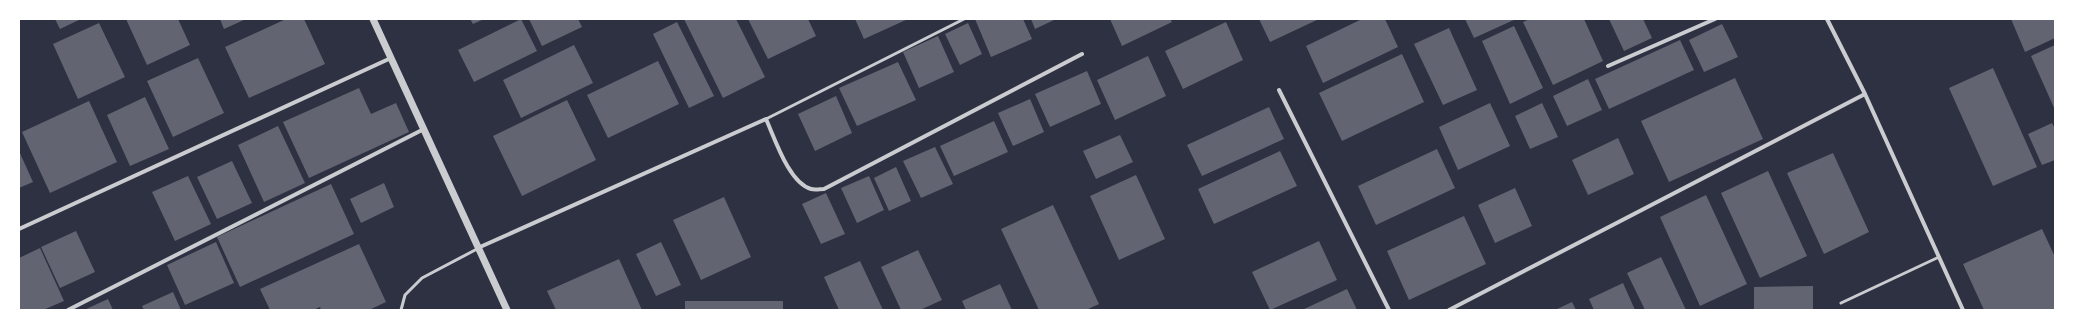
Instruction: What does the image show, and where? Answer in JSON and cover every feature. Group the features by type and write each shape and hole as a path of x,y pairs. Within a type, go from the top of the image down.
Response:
{"street":[{"path":"374,19 480,247 507,310"},
{"path":"1608,66 1715,19"},
{"path":"1827,19 1865,94 1963,310"},
{"path":"480,247 766,119 787,164 799,183 812,190 824,189 1082,54"},
{"path":"19,229 392,57"},
{"path":"1278,90 1389,310"},
{"path":"1449,310 1865,94"},
{"path":"68,310 424,129"}],"lane":[{"path":"766,119 964,19"},
{"path":"401,310 405,295 422,278 480,247"},
{"path":"1841,303 1939,257"}],"building":[{"path":"55,19 81,19 60,29"},
{"path":"126,19 178,19 190,45 147,65"},
{"path":"220,19 246,19 224,29"},
{"path":"286,19 304,19 325,64 249,98 225,47"},
{"path":"470,19 484,19 473,24"},
{"path":"521,19 537,51 474,82 458,50"},
{"path":"529,19 578,19 582,27 542,46"},
{"path":"684,19 736,19 765,77 723,98"},
{"path":"748,19 808,19 816,36 768,59"},
{"path":"855,19 908,19 864,39"},
{"path":"975,19 1023,19 1032,39 991,57"},
{"path":"1031,19 1056,19 1035,29"},
{"path":"1110,19 1170,19 1172,22 1122,46"},
{"path":"1259,19 1319,19 1270,42"},
{"path":"1362,19 1385,19 1398,47 1323,83 1306,46"},
{"path":"1465,19 1516,19 1474,38"},
{"path":"1530,19 1584,19 1603,61 1553,85 1523,22"},
{"path":"1609,19 1643,19 1652,38 1624,51"},
{"path":"2011,19 2055,19 2055,38 2025,52"},
{"path":"677,22 714,96 689,108 653,34"},
{"path":"1226,22 1243,60 1183,89 1165,51"},
{"path":"99,23 125,77 78,99 53,44"},
{"path":"968,23 982,54 960,65 945,34"},
{"path":"1722,24 1738,57 1704,72 1689,40"},
{"path":"1514,26 1543,88 1510,104 1482,41"},
{"path":"1449,28 1477,90 1443,105 1414,44"},
{"path":"938,36 954,72 919,88 903,52"},
{"path":"1680,40 1694,70 1609,109 1595,79"},
{"path":"574,45 593,83 521,118 503,80"},
{"path":"2055,45 2055,110 2031,56"},
{"path":"1402,54 1424,102 1342,141 1319,93"},
{"path":"1148,56 1166,96 1115,120 1097,80"},
{"path":"198,58 224,113 173,137 147,81"},
{"path":"658,61 679,104 608,138 587,95"},
{"path":"898,62 916,100 857,126 839,88"},
{"path":"1993,68 2037,167 1993,186 1949,88"},
{"path":"1087,71 1101,104 1050,127 1035,94"},
{"path":"1735,78 1763,139 1669,182 1641,121"},
{"path":"1588,79 1602,110 1567,126 1553,96"},
{"path":"359,88 371,114 396,103 409,132 309,178 283,122"},
{"path":"836,96 852,133 815,151 798,114"},
{"path":"145,97 169,149 130,166 107,115"},
{"path":"1030,99 1044,132 1013,146 998,113"},
{"path":"567,100 596,160 522,196 493,136"},
{"path":"89,101 117,162 50,193 22,132"},
{"path":"1490,103 1510,146 1458,170 1439,127"},
{"path":"1542,103 1558,137 1530,149 1515,116"},
{"path":"1269,107 1284,139 1202,176 1187,145"},
{"path":"994,121 1008,152 954,176 940,146"},
{"path":"2052,123 2055,129 2055,160 2042,165 2028,134"},
{"path":"278,126 305,183 264,202 238,145"},
{"path":"1120,135 1133,162 1096,179 1083,151"},
{"path":"1618,138 1634,174 1588,195 1572,160"},
{"path":"935,147 953,184 921,198 903,161"},
{"path":"1437,149 1455,188 1376,225 1358,186"},
{"path":"19,151 33,182 19,188"},
{"path":"1280,151 1297,186 1214,224 1198,189"},
{"path":"1833,153 1869,232 1824,254 1787,173"},
{"path":"232,161 252,203 217,219 197,177"},
{"path":"896,167 911,201 889,211 874,178"},
{"path":"1768,171 1807,256 1760,278 1721,193"},
{"path":"1136,175 1165,239 1119,260 1090,196"},
{"path":"188,176 211,224 175,241 152,192"},
{"path":"869,176 884,210 857,223 841,188"},
{"path":"384,183 394,207 361,223 350,199"},
{"path":"331,184 354,234 240,287 217,237"},
{"path":"1515,188 1532,226 1495,243 1478,205"},
{"path":"826,193 845,234 821,244 802,204"},
{"path":"1706,195 1747,284 1700,306 1660,217"},
{"path":"724,197 751,257 701,280 673,220"},
{"path":"1053,205 1099,304 1086,310 1039,310 1001,229"},
{"path":"1464,216 1486,264 1409,300 1387,251"},
{"path":"2042,229 2055,257 2055,310 1984,310 1963,264"},
{"path":"76,231 95,272 60,288 41,247"},
{"path":"1319,241 1337,280 1270,310 1252,272"},
{"path":"216,242 234,283 185,305 167,265"},
{"path":"661,242 681,285 656,296 636,254"},
{"path":"359,244 386,302 369,310 321,310 320,307 313,310 270,310 260,289"},
{"path":"40,248 64,301 43,310 19,310 19,258"},
{"path":"918,250 942,300 920,310 901,310 881,267"},
{"path":"1661,257 1686,310 1645,310 1627,273"},
{"path":"619,259 642,310 556,310 547,291"},
{"path":"860,261 883,310 839,310 824,277"},
{"path":"1623,283 1635,310 1594,310 1589,299"},
{"path":"1000,284 1012,310 966,310 962,301"},
{"path":"1813,286 1813,310 1754,310 1754,287"},
{"path":"1347,289 1357,310 1302,310"},
{"path":"173,292 181,310 144,310 142,306"},
{"path":"108,299 113,310 84,310"},
{"path":"685,301 783,301 783,310 685,310"},
{"path":"1572,302 1576,310 1555,310"}]}
